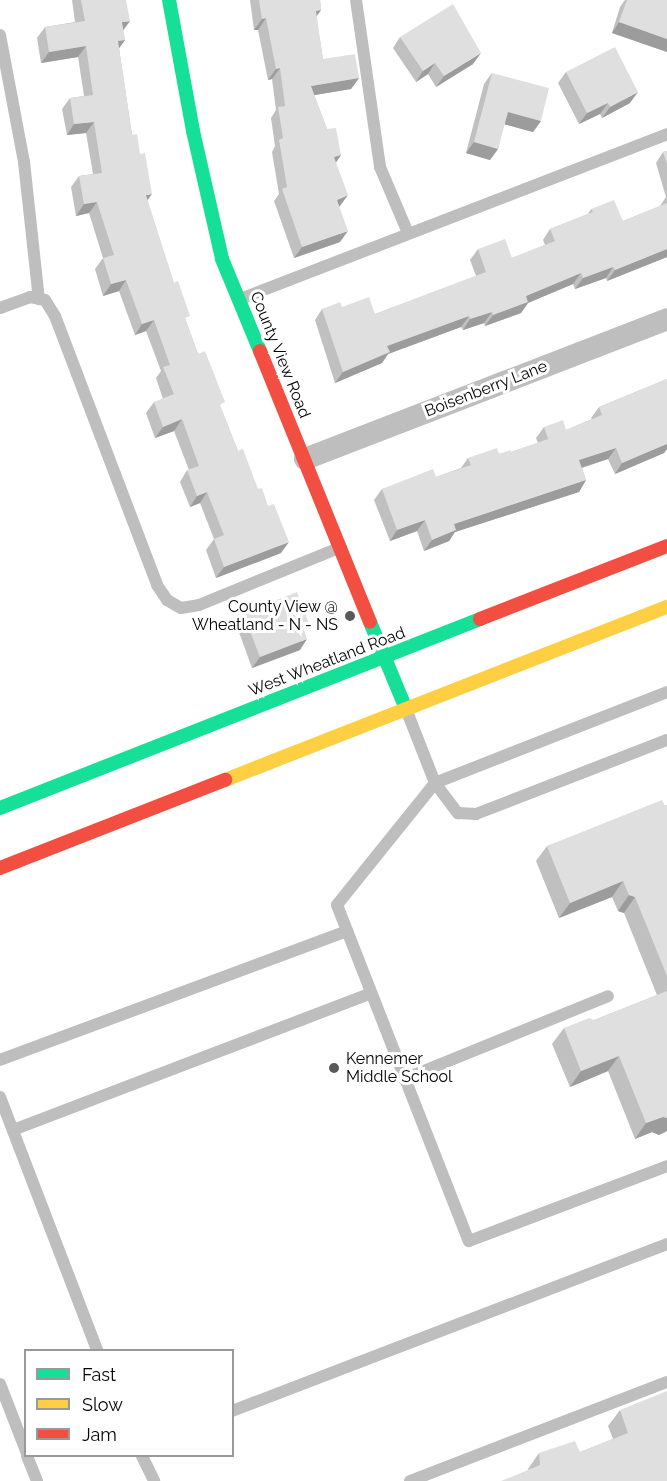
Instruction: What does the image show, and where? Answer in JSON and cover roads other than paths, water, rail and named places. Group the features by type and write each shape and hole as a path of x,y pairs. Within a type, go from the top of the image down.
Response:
{"main road":[{"name":"County View Road","path":"169,0 195,142 222,258 406,709"},
{"name":"West Wheatland Road","path":"0,808 667,546"},
{"path":"0,868 667,607"}],"street":[{"name":"Boisenberry Lane","path":"305,459 667,319"}],"lane":[{"path":"356,0 380,166 408,233"},
{"path":"0,35 29,196 39,299"},
{"path":"239,300 667,134"},
{"path":"0,308 30,297 45,300 55,316 157,585 167,600 181,608 198,605 341,547"},
{"path":"667,692 435,783 337,905 469,1241 667,1166"},
{"path":"406,709 435,783 458,813 476,814 667,740"},
{"path":"0,1060 347,931"},
{"path":"13,1130 371,993"},
{"path":"404,1080 608,996"},
{"path":"0,1096 97,1349"},
{"path":"234,1410 667,1244"},
{"path":"410,1481 667,1382"},
{"path":"0,1384 24,1446"},
{"path":"28,1457 37,1481"},
{"path":"143,1457 154,1481"}],"place":[{"name":"County View @ Wheatland - N - NS","path":"350,616"},
{"name":"Kennemer Middle School","path":"334,1068"}]}
